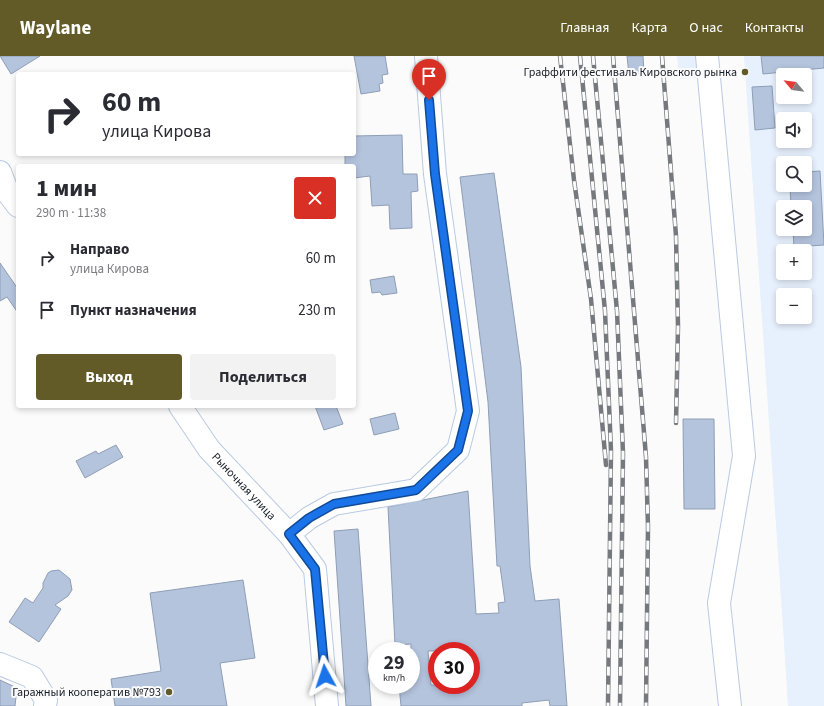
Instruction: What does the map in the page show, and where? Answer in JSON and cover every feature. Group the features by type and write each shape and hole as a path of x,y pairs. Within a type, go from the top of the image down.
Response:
{"street":[{"path":"289,534 309,518 334,504 416,490 458,450 468,411 435,174 426,56"},
{"path":"707,56 744,456 719,603 730,706"},
{"path":"0,172 8,193 16,203"},
{"name":"Рыночная улица","path":"181,408 209,449 289,534 315,569 327,706"},
{"path":"0,664 32,677 46,700 45,706"}],"shaded area":[{"path":"677,56 707,56 708,76 680,79"},
{"path":"744,56 824,56 824,706 788,706"}],"building":[{"path":"0,56 40,56 11,74"},
{"path":"354,56 385,56 388,74 382,75 383,83 379,84 380,91 361,94"},
{"path":"627,56 643,56 644,73 629,75"},
{"path":"761,56 824,56 824,68 776,68 776,73 763,74"},
{"path":"772,86 775,128 755,130 752,87"},
{"path":"402,135 403,174 417,174 418,191 411,192 412,228 390,229 389,205 372,206 370,176 356,178 356,164 345,164 345,156 356,156 356,136"},
{"path":"820,171 824,245 794,244 793,236 812,236 812,200 791,200 790,192 812,192 812,172"},
{"path":"494,173 521,367 530,566 535,601 559,599 567,706 550,706 549,700 522,703 522,706 401,706 400,694 420,694 420,642 395,642 388,507 468,491 476,614 499,613 498,603 505,602 500,566 497,566 488,402 460,177"},
{"path":"0,263 16,286 16,310 7,297 0,301"},
{"path":"394,276 397,293 382,295 380,292 372,293 370,280"},
{"path":"316,408 337,408 343,424 324,430"},
{"path":"395,413 399,429 374,435 370,419"},
{"path":"683,419 714,419 715,509 684,509"},
{"path":"116,445 123,457 85,478 76,461 96,451 98,454"},
{"path":"358,529 368,665 368,694 370,694 371,706 346,706 334,531"},
{"path":"59,570 70,579 72,590 68,596 55,605 61,609 39,642 9,622 25,598 33,603 43,588 43,583 48,573"},
{"path":"243,580 255,658 220,663 227,706 115,706 111,679 161,671 150,593"},
{"path":"0,680 17,688 15,706 0,706"}],"railway":[{"path":"560,56 574,180 591,299 606,465"},
{"path":"580,56 605,311 611,451 608,706"},
{"path":"593,56 617,311 623,453 620,706"},
{"path":"613,56 646,457 648,527 646,706"},
{"path":"662,56 676,236 678,326 676,423"}],"place":[{"name":"Граффити фестиваль Кировского рынка","path":"745,72"},
{"name":"Гаражный кооператив №793","path":"169,692"}],"route":[{"path":"325,676 315,569 289,534 309,518 334,504 416,490 458,450 468,411 435,174 429,100"}]}
